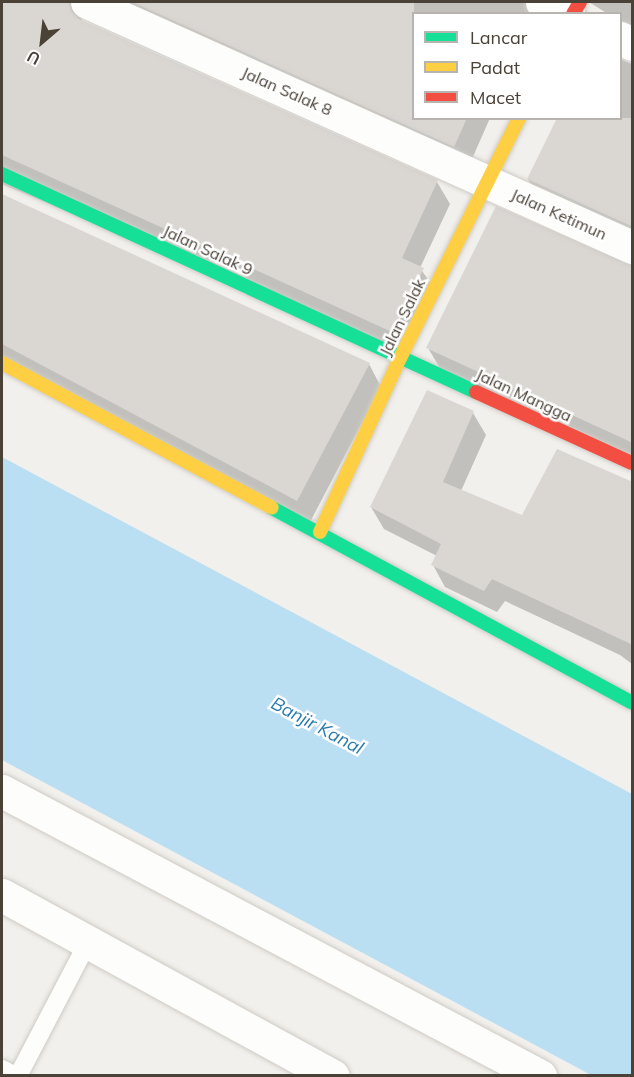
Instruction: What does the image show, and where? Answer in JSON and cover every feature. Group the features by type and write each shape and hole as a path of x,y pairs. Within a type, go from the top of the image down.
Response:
{"street":[{"name":"Jalan Salak 8","path":"87,2 486,181"},
{"path":"542,2 564,12"},
{"name":"Jalan Salak","path":"320,532 401,356 518,120"},
{"name":"Jalan Salak 9","path":"2,174 401,356"},
{"name":"Jalan Ketimun","path":"486,181 633,247"},
{"name":"Jalan Mangga","path":"401,356 633,463"},
{"path":"2,363 320,532 633,703"},
{"path":"2,791 540,1076"},
{"path":"2,895 333,1076"}],"lane":[{"path":"2,1069 17,1076 88,942"}],"water":[{"name":"Banjir Kanal","path":"2,457 632,794 632,1075 591,1075 2,760"}],"building":[{"path":"2,2 69,2 72,12 79,19 438,180 402,258 424,268 392,332 2,155"},
{"path":"132,2 414,2 414,12 412,12 412,120 466,120 454,147"},
{"path":"633,118 633,227 527,179 556,120"},
{"path":"2,194 370,363 297,501 2,344"},
{"path":"496,206 633,266 633,443 426,348"},
{"path":"427,390 474,411 443,482 522,515 557,449 633,482 633,645 492,579 484,591 431,565 441,544 370,507"}],"traffic: fast":[{"path":"2,174 476,392"},
{"path":"272,508 632,703"}],"traffic: slow":[{"path":"320,532 401,356 518,120"},
{"path":"2,363 272,508"}],"traffic: jam":[{"path":"574,12 580,2"},
{"path":"476,392 632,463"}]}
